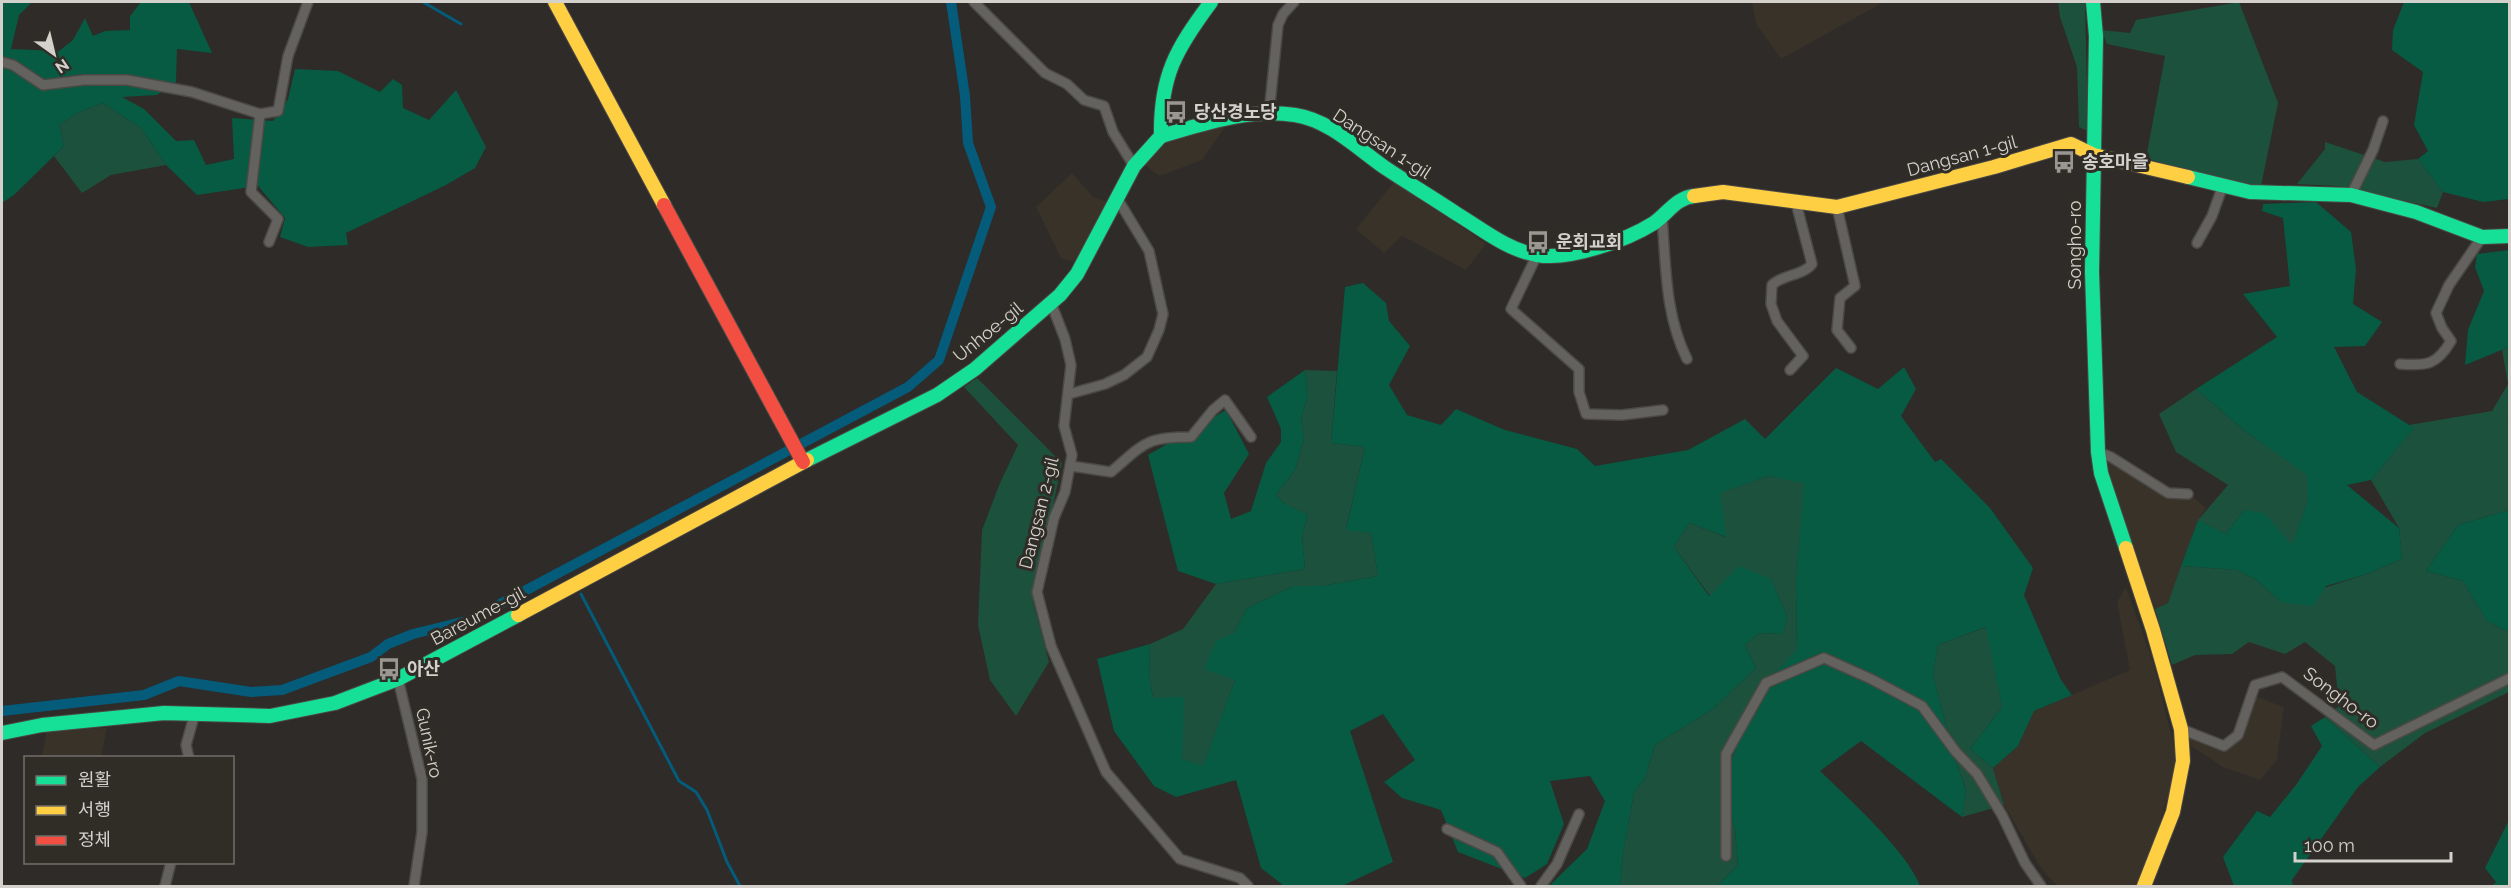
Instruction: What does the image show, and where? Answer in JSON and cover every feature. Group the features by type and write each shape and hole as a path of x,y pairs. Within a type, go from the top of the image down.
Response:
{"street":[{"path":"2,62 13,65 44,85 84,80 127,80 192,92 260,114 278,111 288,56 308,2"},
{"path":"555,2 802,459"},
{"path":"974,2 1045,73 1067,84 1084,100 1104,106 1113,132 1134,166"},
{"path":"1161,136 1159,109 1166,73 1190,28 1211,2"},
{"path":"1269,114 1278,25 1283,14 1294,2"},
{"name":"Songho-ro","path":"2093,2 2096,36 2092,272 2098,452 2101,473 2153,630 2181,729 2182,761 2173,812 2144,886"},
{"path":"260,114 251,192 278,219 269,242"},
{"name":"Dangsan 1-gil","path":"1161,136 1229,117 1295,115 1331,129 1503,243 1536,255 1565,256 1593,249 1647,227 1662,217 1672,205 1690,195 1723,192 1837,207 1994,167 2071,144 2094,155 2250,192 2351,195 2416,212 2482,237"},
{"path":"2351,195 2373,150 2383,120"},
{"name":"Unhoe-gil","path":"802,459 937,395 975,369 1051,303 1077,274 1134,166 1161,136"},
{"path":"2197,243 2212,216 2223,185"},
{"path":"1068,394 1105,384 1124,375 1147,357 1160,330 1163,314 1149,251 1117,198"},
{"path":"1790,370 1803,356 1777,321 1771,304 1772,285 1779,278 1808,269 1812,264 1797,203"},
{"path":"1837,207 1855,286 1840,297 1837,330 1851,348"},
{"path":"1662,217 1670,314 1687,359"},
{"path":"2400,364 2422,365 2444,354 2451,341 2436,313 2449,285 2482,237 2510,236"},
{"path":"1536,255 1511,309 1579,369 1579,392 1586,414 1622,415 1663,410"},
{"name":"Dangsan 2-gil","path":"1051,303 1065,339 1071,365 1064,426 1072,455 1065,492 1054,518 1037,592 1051,646 1106,772 1180,859 1240,878 1248,886"},
{"path":"1071,466 1111,472 1146,442 1160,437 1191,437 1225,399 1251,436"},
{"path":"2098,452 2168,493 2188,494"},
{"name":"Bareume-gil","path":"2,733 42,724 164,713 270,716 301,712 335,703 398,679 802,459"},
{"path":"1726,856 1726,754 1766,682 1824,658 1871,679 1922,706 1956,752 1977,774 2002,815 2025,863 2041,886"},
{"name":"Songho-ro","path":"2181,729 2224,746 2238,735 2255,685 2282,677 2374,745 2510,678"},
{"name":"Gunik-ro","path":"398,679 422,779 422,832 414,886"},
{"path":"189,756 186,745 195,713"},
{"path":"1541,886 1557,864 1579,814"},
{"path":"1447,829 1497,852 1521,886"},
{"path":"165,886 170,864"}],"shaded area":[{"path":"1752,2 1884,2 1781,59 1756,24"},
{"path":"1227,124 1202,160 1160,176 1143,164 1164,143 1194,129"},
{"path":"1072,173 1093,197 1107,202 1088,240 1073,262 1061,258 1036,207"},
{"path":"1395,181 1486,244 1466,270 1402,236 1384,253 1356,229"},
{"path":"2110,461 2133,465 2165,497 2193,497 2206,508 2198,520 2168,603 2155,609 2105,463"},
{"path":"2126,587 2153,662 2178,762 2158,830 2138,886 2057,886 2041,868 2004,805 1993,768 2018,746 2034,711 2130,670 2117,602"},
{"path":"2247,693 2284,707 2277,760 2260,780 2223,767 2187,743 2185,724 2234,746"},
{"path":"107,728 101,756 42,756 47,729"}],"green space":[{"path":"2,2 32,2 19,15 11,49 59,51 73,40 85,18 93,36 105,31 130,30 130,16 141,2 189,2 212,53 177,49 176,82 157,95 122,97 144,109 176,141 194,140 206,165 234,159 232,118 273,121 288,99 295,69 338,71 380,92 393,79 402,85 403,108 429,120 456,90 486,147 475,168 446,185 346,233 348,245 308,247 280,237 285,218 258,186 197,195 166,165 141,128 103,103 79,112 59,125 64,146 14,195 2,203"},
{"path":"2058,2 2085,2 2088,131 2079,127 2077,67 2060,17"},
{"path":"2239,2 2278,103 2261,186 2238,187 2146,158 2165,56 2107,44 2101,30 2130,33 2136,20"},
{"path":"2404,2 2509,2 2509,199 2483,202 2443,192 2418,159 2428,151 2414,125 2423,72 2392,50 2393,30"},
{"path":"103,103 141,128 166,165 111,175 82,193 54,156 64,146 59,125 79,112"},
{"path":"2325,142 2385,162 2418,159 2443,192 2437,208 2337,186 2297,184 2325,149"},
{"path":"2316,202 2351,232 2356,269 2353,304 2382,322 2365,346 2334,347 2357,392 2414,428 2371,480 2347,485 2399,528 2402,559 2364,575 2326,586 2313,606 2281,602 2258,581 2237,570 2181,566 2198,520 2226,534 2244,510 2264,513 2292,545 2308,500 2307,475 2245,431 2196,389 2277,337 2243,294 2290,286 2283,218 2262,211 2263,204"},
{"path":"2509,250 2509,347 2465,365 2468,330 2484,291 2475,267 2477,254"},
{"path":"1363,283 1386,303 1389,321 1410,346 1389,385 1407,415 1441,425 1456,409 1505,430 1577,449 1595,466 1688,450 1745,419 1765,439 1836,368 1878,389 1904,367 1916,389 1901,416 1935,462 1941,459 1990,508 2033,568 2024,595 2061,680 2072,695 2034,711 2018,746 1993,768 1970,749 2002,707 1986,627 1938,645 1933,675 1955,760 1966,790 1962,817 1861,741 1820,771 1861,810 1890,842 1903,857 1920,886 1717,886 1738,865 1735,829 1723,790 1752,697 1797,650 1796,582 1804,483 1768,476 1720,493 1726,537 1689,523 1674,547 1709,596 1739,566 1771,579 1787,616 1783,634 1759,633 1745,645 1756,668 1713,709 1655,745 1645,778 1634,793 1623,853 1620,886 1549,886 1587,849 1605,801 1590,776 1550,781 1564,824 1547,864 1525,878 1458,852 1441,810 1402,798 1384,782 1415,760 1383,714 1350,731 1393,862 1342,886 1284,886 1261,868 1236,780 1176,797 1154,786 1114,731 1097,659 1150,644 1149,675 1153,698 1184,697 1182,759 1203,766 1235,680 1204,669 1216,641 1234,633 1247,608 1293,586 1321,586 1378,576 1371,533 1346,530 1365,447 1331,443 1345,287"},
{"path":"2509,347 2510,419 2507,422 2510,423 2509,510 2458,525 2426,571 2463,581 2487,621 2509,632 2509,692 2425,733 2380,767 2325,717 2339,706 2335,666 2305,642 2285,654 2249,642 2232,654 2195,655 2172,665 2155,609 2168,603 2181,566 2237,570 2258,581 2281,602 2364,575 2402,559 2399,528 2371,480 2413,429 2409,425 2492,411 2508,384 2502,350"},
{"path":"1305,370 1337,371 1331,443 1365,447 1346,529 1371,533 1378,576 1321,586 1293,586 1247,608 1234,633 1216,642 1235,680 1203,767 1182,759 1153,698 1149,675 1150,644 1183,629 1216,584 1305,569 1302,535 1308,515 1284,503 1276,495 1295,470 1304,439 1301,418 1308,395"},
{"path":"1305,370 1308,395 1301,418 1304,439 1295,470 1276,495 1284,503 1308,515 1302,535 1305,569 1216,584 1178,571 1148,455 1226,410 1249,454 1224,493 1231,519 1251,511 1266,463 1281,442 1281,429 1267,397"},
{"path":"977,378 1062,463 1033,601 1049,662 1016,716 990,680 978,625 982,530 1018,445 964,387"},
{"path":"2196,389 2245,431 2308,475 2308,500 2292,546 2244,510 2226,534 2198,520 2228,485 2176,452 2159,414"},
{"path":"1768,476 1805,482 1796,582 1797,651 1752,697 1723,790 1735,829 1738,865 1717,886 1620,886 1623,853 1634,793 1645,778 1655,745 1713,709 1756,668 1745,645 1759,633 1783,634 1787,616 1771,579 1710,596 1674,547 1689,523 1725,537 1719,493"},
{"path":"2510,510 2509,632 2487,621 2463,581 2426,571 2458,525"},
{"path":"1987,627 2002,707 1970,749 1993,768 2004,805 1962,817 1966,789 1955,760 1933,675 1938,645"},
{"path":"2325,717 2380,767 2358,787 2292,880 2293,886 2234,886 2223,857 2257,811 2270,817 2296,785 2322,746 2311,726"},
{"path":"2509,820 2509,886 2492,886 2496,882 2485,868"}],"waterway":[{"path":"423,2 461,24"},
{"path":"2,711 144,695 179,681 251,692 282,690 371,657 388,644 413,634 470,620 908,387 939,360 991,207 968,143 965,96 951,2"},
{"path":"581,594 679,781 696,792 707,810 727,862 740,886"}],"traffic: fast":[{"path":"807,460 937,395 975,369 1060,295 1077,274 1134,166 1161,136 1163,96 1172,64 1188,34 1211,2"},
{"path":"2093,2 2096,36 2092,272 2098,452 2101,473 2126,548"},
{"path":"1161,136 1244,115 1278,113 1307,118 1342,136 1384,167 1495,238 1515,249 1537,255 1565,255 1614,242 1643,230 1677,203 1694,196"},
{"path":"2188,177 2250,192 2351,195 2416,212 2482,237 2510,236"},
{"path":"2,733 42,725 164,713 270,716 335,703 398,679 518,615"}],"traffic: slow":[{"path":"555,2 664,205"},
{"path":"1694,196 1723,192 1837,207 1994,167 2071,144 2094,155 2188,177"},
{"path":"518,615 807,460"},
{"path":"2126,548 2153,630 2181,729 2183,761 2173,812 2144,886"}],"traffic: jam":[{"path":"664,205 803,462"}],"place":[{"name":"당산경노당","path":"1176,112"},
{"name":"송호마을","path":"2064,162"},
{"name":"운회교회","path":"1538,242"},
{"name":"아산","path":"389,669"}]}
